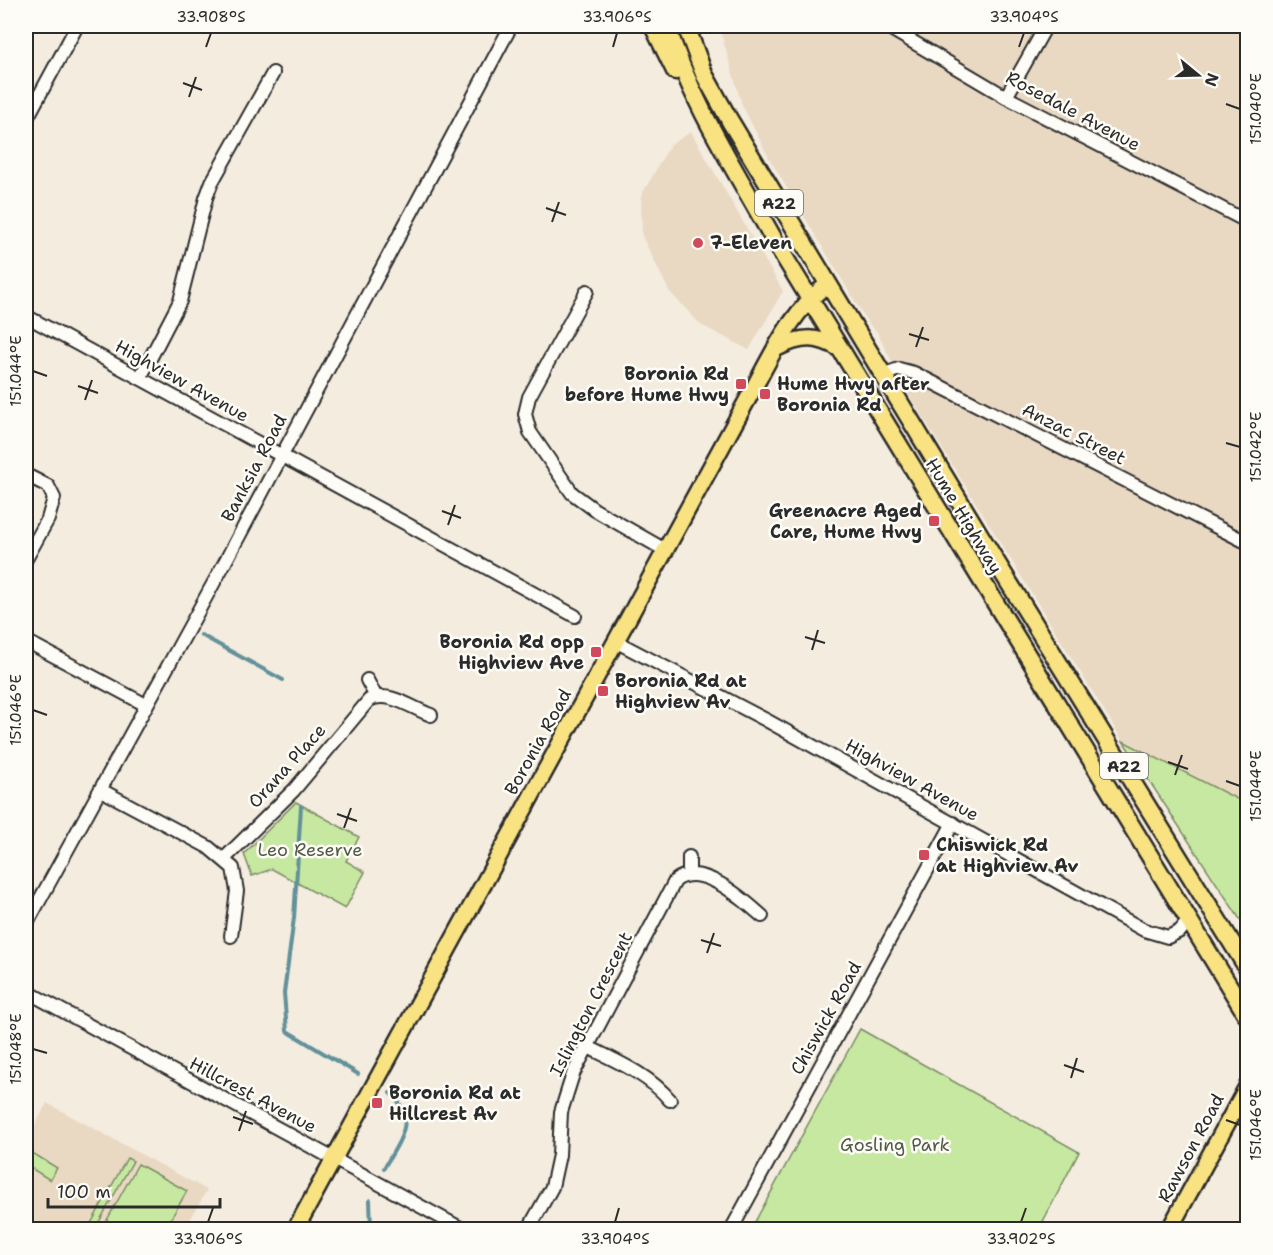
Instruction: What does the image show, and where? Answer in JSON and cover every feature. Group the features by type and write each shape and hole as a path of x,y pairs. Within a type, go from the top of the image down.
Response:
{"highway":[{"path":"653,26 666,57 706,117"},
{"name":"Hume Highway","path":"667,26 683,71 706,117 809,298 1248,1017"},
{"name":"Hume Highway","path":"686,26 697,58 713,90 882,375 1248,969"}],"main road":[{"name":"Boronia Road","path":"295,1230 777,348 797,313 809,298 828,284"},
{"path":"777,348 795,339 811,337 824,340 840,349"},
{"name":"Rawson Road","path":"1169,1230 1248,1085"}],"street":[{"path":"26,120 76,26"},
{"name":"Banksia Road","path":"26,925 101,790 511,26"},
{"name":"Rosedale Avenue","path":"886,26 1006,98 1248,222"},
{"path":"1006,98 1046,26"},
{"path":"140,378 180,302 212,182 273,73"},
{"path":"587,291 529,397 525,407 526,423 572,493 589,506 665,550"},
{"name":"Highview Avenue","path":"26,316 575,615"},
{"name":"Anzac Street","path":"882,375 899,369 914,373 1248,543"},
{"path":"26,475 48,486 59,497 26,559"},
{"path":"26,641 146,705"},
{"name":"Highview Avenue","path":"615,641 953,823 1144,930 1168,937 1180,931 1189,920"},
{"path":"367,680 376,697 390,697 430,715"},
{"name":"Orana Place","path":"224,859 294,790 359,710 376,697"},
{"path":"101,790 208,847 233,868 237,879 231,936"},
{"name":"Chiswick Road","path":"731,1230 953,823"},
{"path":"689,857 689,873 716,883 742,898 762,916"},
{"name":"Islington Crescent","path":"528,1230 552,1187 558,1163 565,1096 586,1046 675,881 689,873"},
{"name":"Hillcrest Avenue","path":"26,991 465,1230"},
{"path":"586,1046 658,1085 670,1100"}],"shaded area":[{"path":"719,26 1247,26 1247,804 1123,741 909,395 877,332 868,323 769,158 742,105"},
{"path":"691,132 783,291 749,350 701,325 669,291 642,236 641,196 670,145"},
{"path":"47,1103 207,1190 185,1229 26,1230 26,1142"}],"green space":[{"path":"1123,741 1247,804 1247,930"},
{"name":"Leo Reserve","path":"296,802 359,837 346,861 365,872 345,909 272,869 252,876 244,854"},
{"name":"Gosling Park","path":"860,1029 1079,1152 1039,1229 751,1229"},
{"path":"26,1149 57,1168 50,1180 26,1165"},
{"path":"127,1158 133,1161 95,1229 88,1229"},
{"path":"138,1164 187,1191 165,1229 102,1229"}],"waterway":[{"path":"201,635 283,680"},
{"path":"301,806 294,918 284,993 287,1031 358,1074"},
{"path":"384,1168 400,1139 405,1121 399,1102 390,1093"},
{"path":"370,1200 371,1230"}],"place":[{"name":"7-Eleven","path":"698,243"},
{"name":"Boronia Rd before Hume Hwy","path":"741,384"},
{"name":"Hume Hwy after Boronia Rd","path":"765,394"},
{"name":"Greenacre Aged Care, Hume Hwy","path":"934,521"},
{"name":"Boronia Rd opp Highview Ave","path":"596,652"},
{"name":"Boronia Rd at Highview Av","path":"603,691"},
{"name":"Chiswick Rd at Highview Av","path":"924,855"},
{"name":"Boronia Rd at Hillcrest Av","path":"377,1103"}]}
